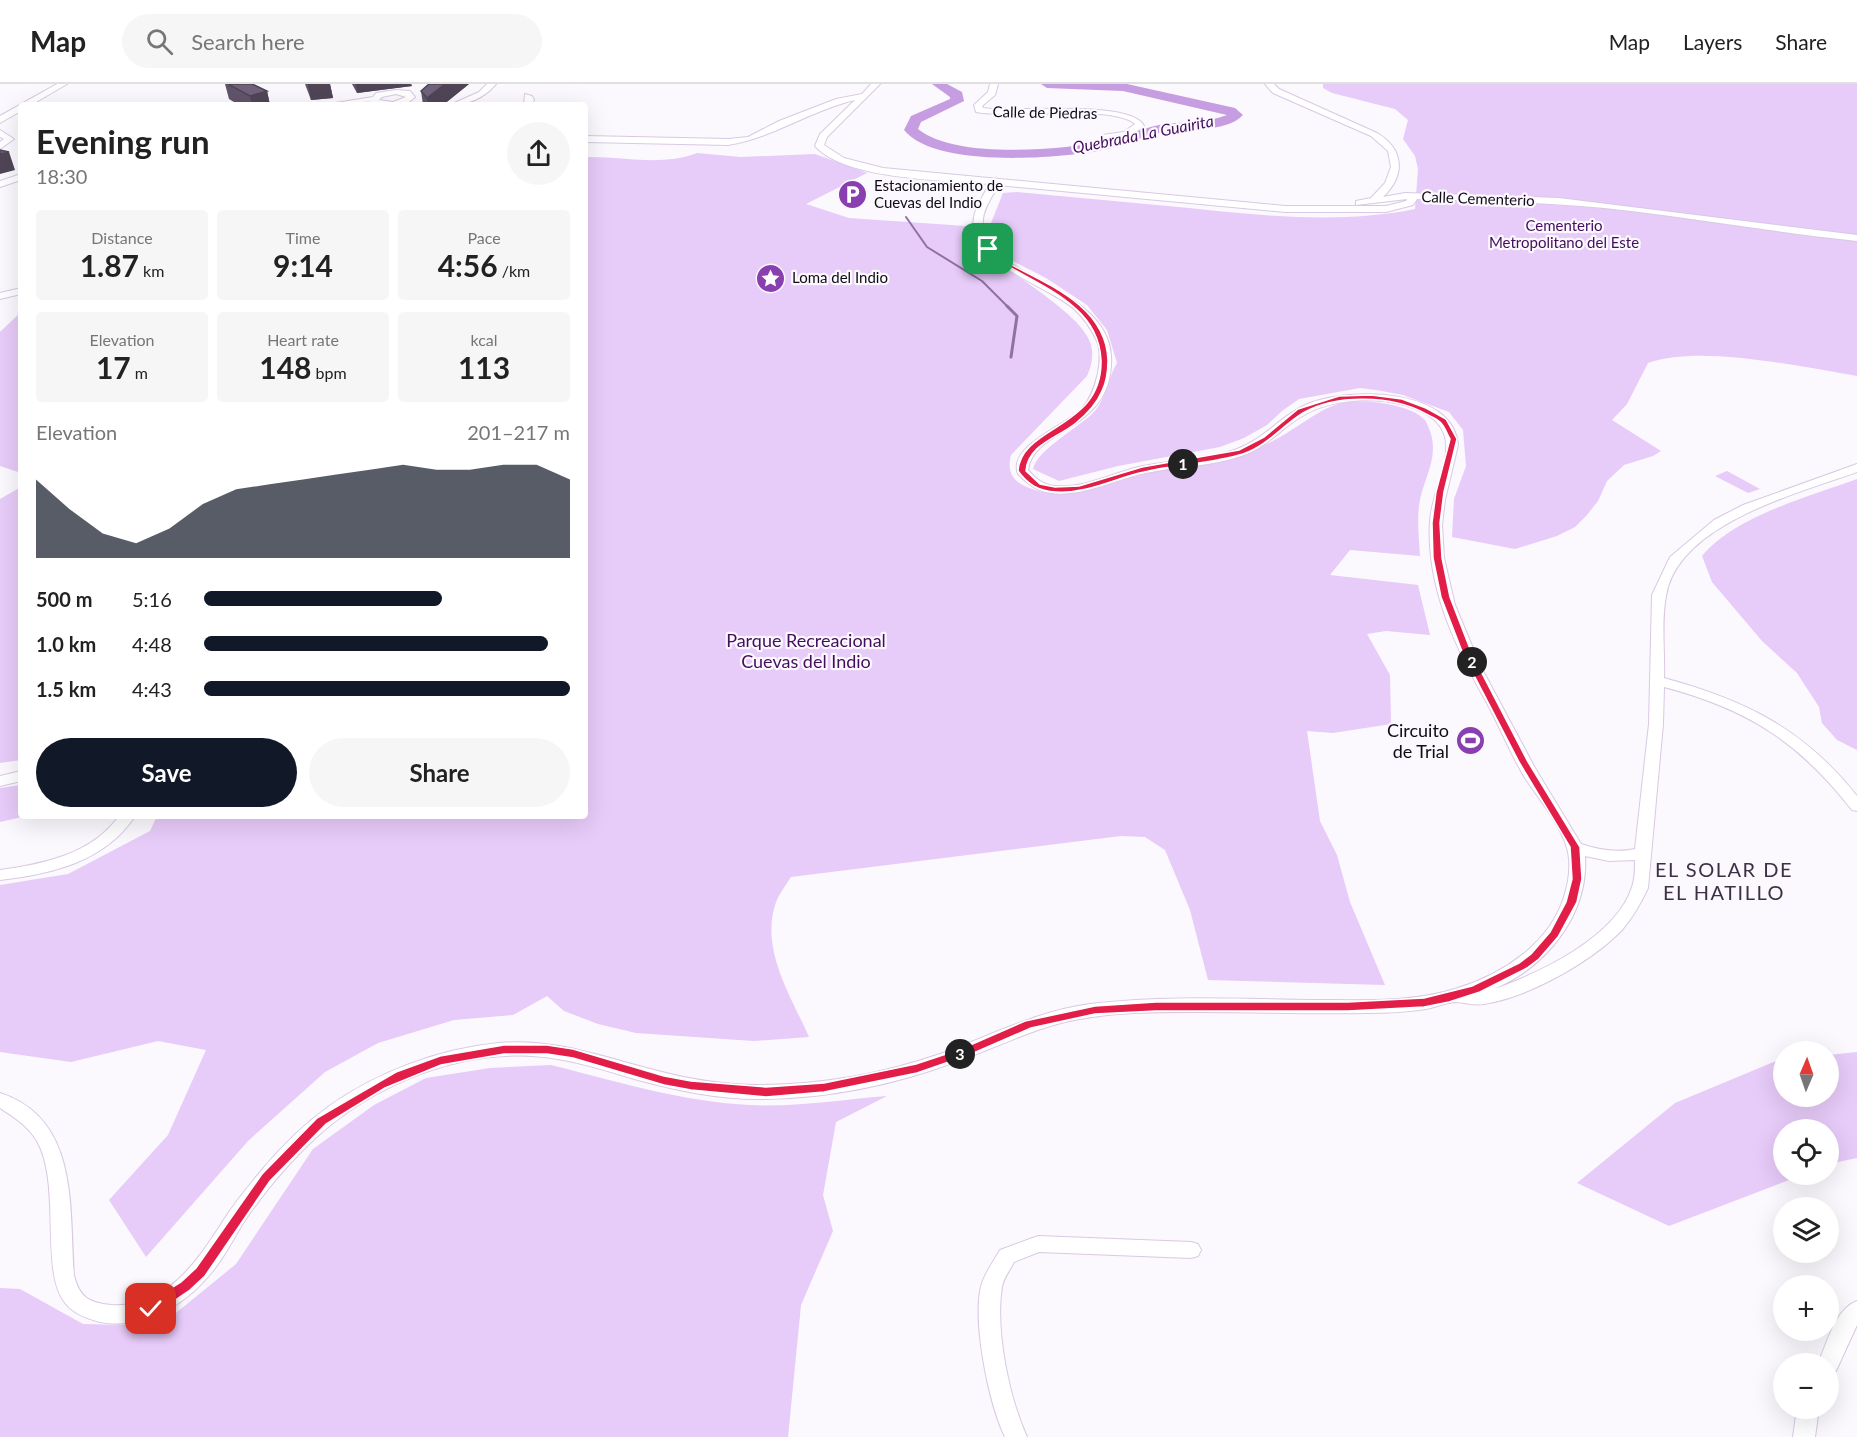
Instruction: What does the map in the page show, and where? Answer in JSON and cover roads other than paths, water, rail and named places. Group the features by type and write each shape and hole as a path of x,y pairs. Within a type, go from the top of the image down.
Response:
{"street":[{"path":"30,102 63,84"},
{"path":"462,102 482,94 492,84"},
{"path":"588,139 716,142 750,139 813,111 862,96 876,84"},
{"name":"Calle de Piedras","path":"994,84 992,93 978,105 979,110 998,113 1061,110 1118,115 1133,118 1139,123 1140,126 1126,134 1105,136"},
{"path":"1269,84 1276,91 1375,135 1390,146 1395,156 1396,167 1393,182 1378,198"},
{"name":"Calle Cementerio","path":"862,96 819,142 819,146 831,156 883,171 1214,204 1325,210 1394,207 1410,203 1413,197 1595,204 1796,232 1857,238"},
{"path":"350,102 373,99"},
{"path":"1102,123 1104,121 1096,113 1119,106"},
{"path":"0,120 18,109"},
{"path":"0,133 10,138 0,146"},
{"path":"0,184 18,178"},
{"path":"0,1100 23,1113 38,1126 48,1143 57,1184 64,1280 70,1296 88,1309 108,1315 129,1314 151,1309 169,1298 201,1272 266,1178 322,1121 400,1075 460,1055 504,1049 547,1050 573,1054 664,1080 691,1085 738,1091 793,1091 853,1083 917,1068 965,1052 1029,1024 1095,1010 1188,1006 1348,1007 1424,1003 1476,989 1535,957 1554,934 1572,902 1577,879 1575,847 1523,762 1467,654 1445,597 1437,558 1436,523 1440,492 1453,439 1443,420 1423,409 1402,402 1371,397 1339,398 1301,411 1267,438 1242,452 1142,470 1080,489 1055,490 1031,482 1022,471 1026,454 1037,444 1063,429 1088,408 1100,389 1106,364 1105,352 1095,326 1077,306 1051,287 1006,264 988,249 979,234 978,218 994,183"},
{"path":"1325,210 1378,198 1413,197"},
{"path":"1378,198 1396,202 1394,207"},
{"path":"0,296 18,292"},
{"path":"1449,998 1489,997 1537,980 1571,961 1616,925 1631,906 1639,890 1644,869 1643,852 1656,724 1659,595 1676,557 1718,523 1747,508 1857,466 1852,460 1857,456"},
{"path":"1656,680 1692,689 1732,703 1770,723 1802,746 1836,777 1857,806"},
{"path":"0,780 18,777"},
{"path":"0,875 38,869 80,855 108,838 124,819"},
{"path":"1575,847 1609,855 1627,856 1643,852"},
{"path":"1016,1437 1008,1420 989,1330 992,1284 1007,1256 1038,1244 1191,1250"},
{"path":"1833,1353 1846,1323 1857,1310"},
{"path":"1804,1437 1806,1419"}],"waterway":[{"name":"Quebrada La Guairita","path":"938,84 957,95 957,101 916,119 911,130 924,140 945,147 971,151 1032,153 1085,149 1160,129 1210,123 1236,115 1230,111 1123,87 1047,84"},
{"path":"906,217 927,247 982,281 1017,316 1011,357"}],"place":[{"name":"Estacionamiento de Cuevas del Indio","path":"853,195"},
{"name":"Loma del Indio","path":"771,278"},
{"name":"Circuito de Trial","path":"1470,741"}],"district":[{"name":"EL SOLAR DE EL HATILLO","path":"1724,882"}],"park label":[{"name":"Cementerio Metropolitano del Este","path":"1564,234"},
{"name":"Parque Recreacional Cuevas del Indio","path":"806,651"}]}
